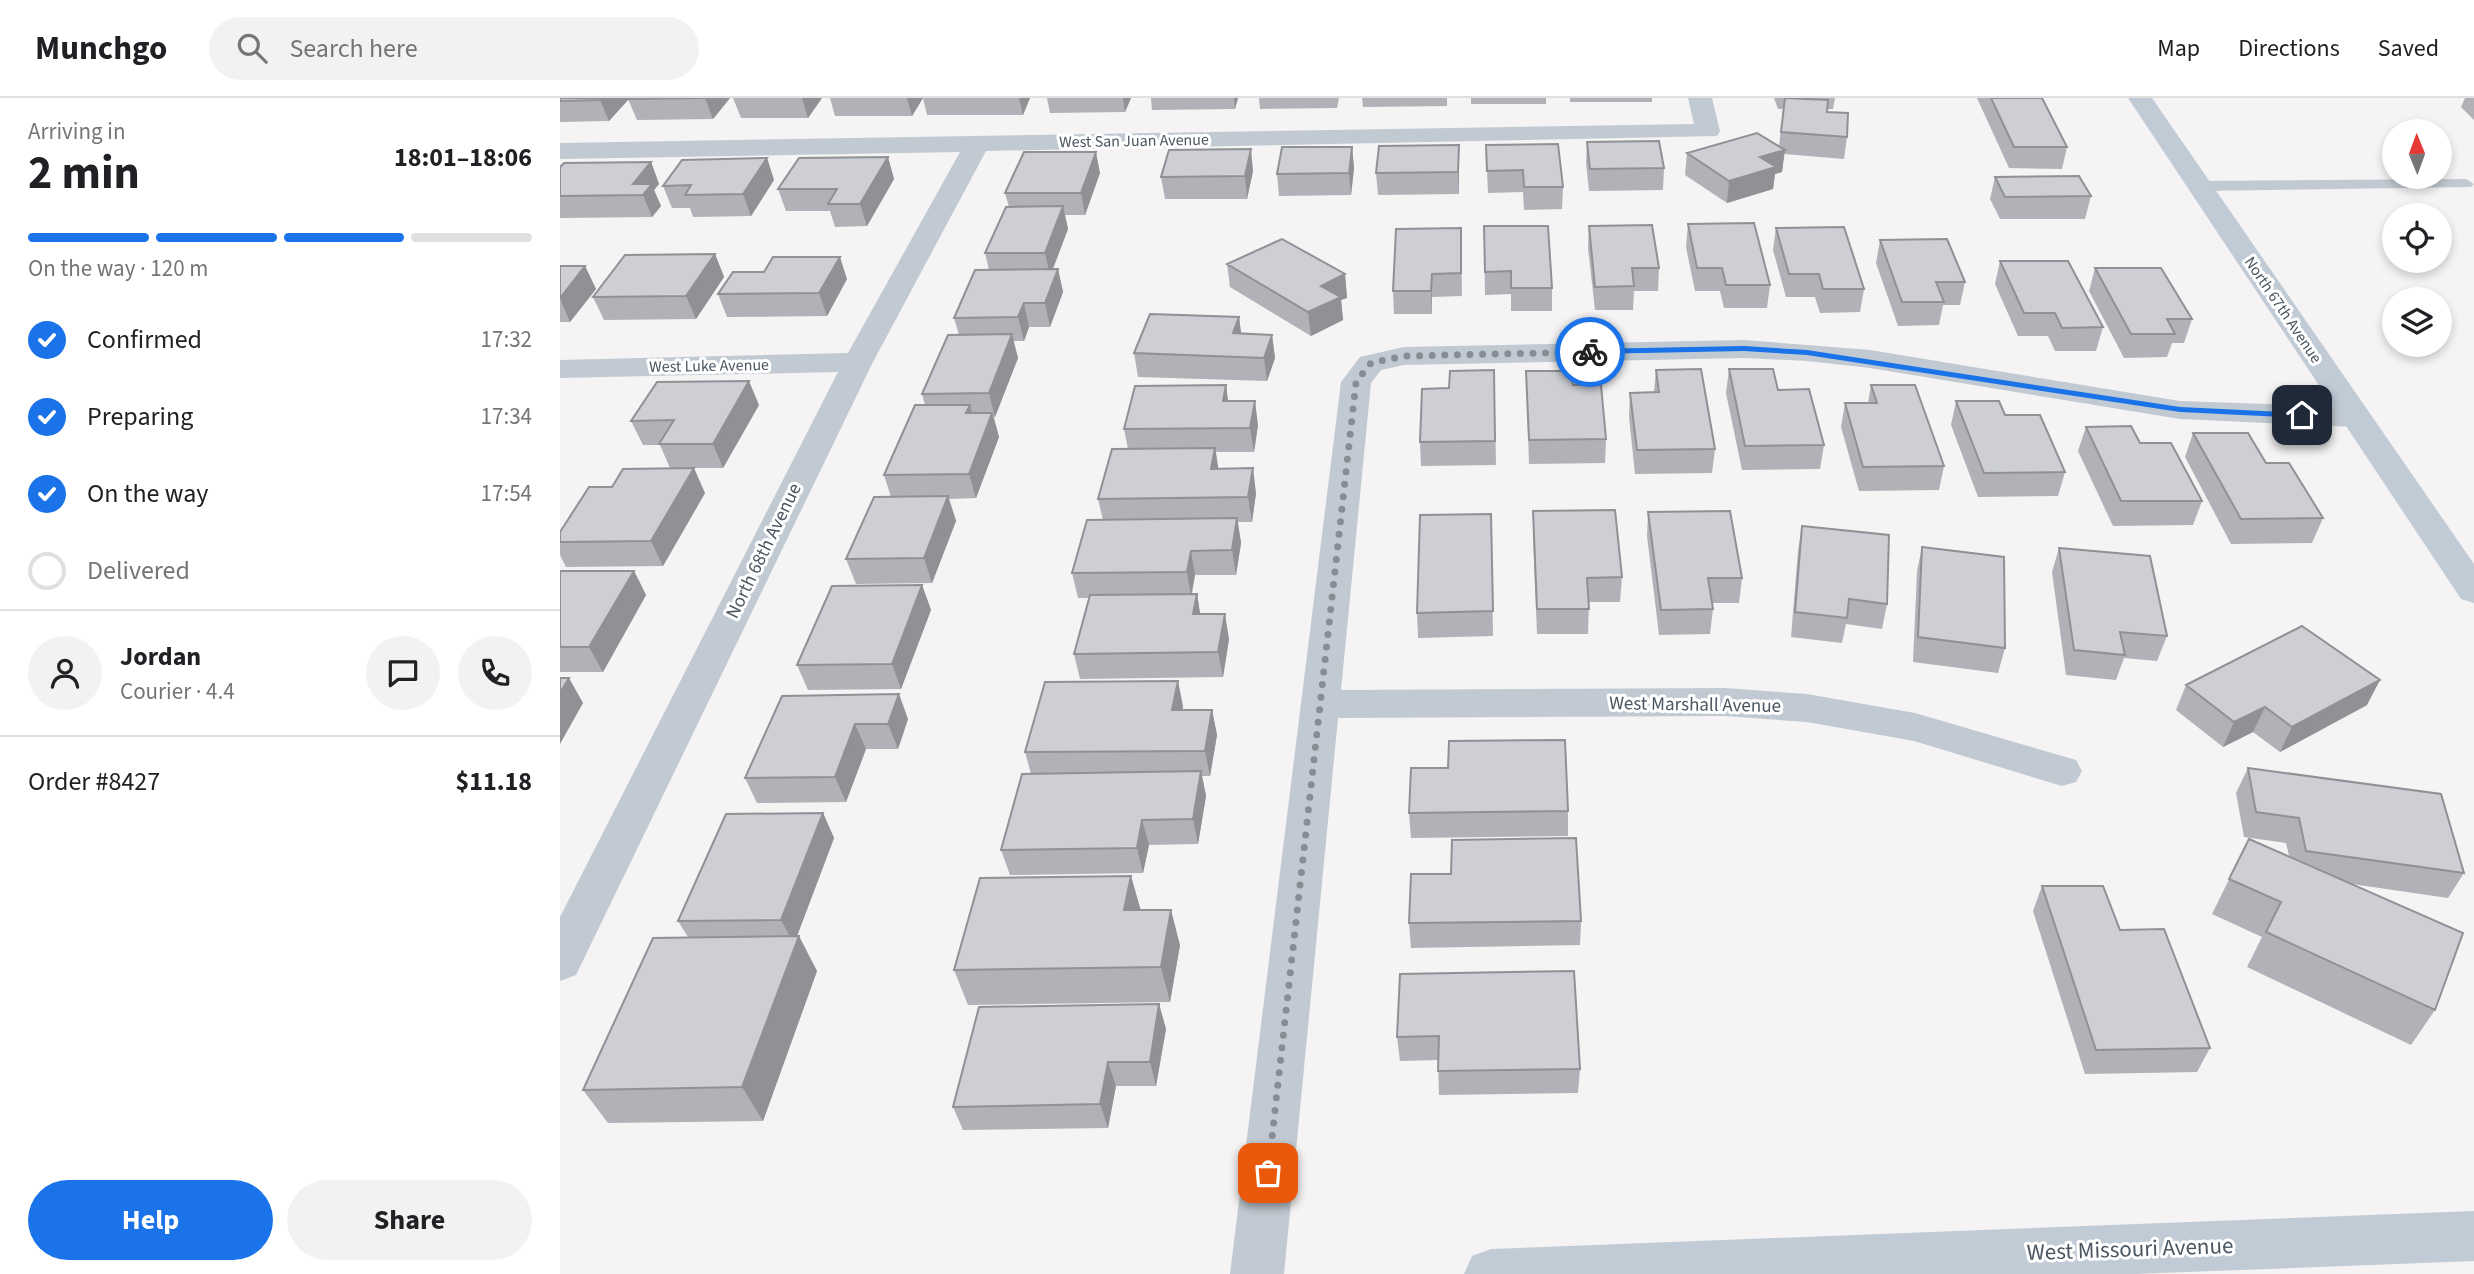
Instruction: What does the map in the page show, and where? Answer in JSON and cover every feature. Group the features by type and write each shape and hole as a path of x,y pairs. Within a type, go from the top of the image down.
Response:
{"main road":[{"name":"North 67th Avenue","path":"2140,98 2474,591"},
{"name":"West Missouri Avenue","path":"1491,1274 2474,1236"}],"street":[{"name":"West San Juan Avenue","path":"560,152 1708,131 1700,98"},
{"name":"North 68th Avenue","path":"560,962 858,362 977,144"},
{"path":"1258,1274 1356,382 1371,363 1404,356 1744,349 1870,359 2180,410 2355,417"},
{"name":"West Luke Avenue","path":"560,369 858,362"},
{"name":"West Marshall Avenue","path":"1320,704 1726,702 1807,708 1915,727 2062,771"}],"lane":[{"path":"2199,186 2466,184"}],"building":[{"path":"560,98 602,98 560,101"},
{"path":"629,98 706,98 628,99"},
{"path":"1785,98 1828,100 1827,112 1848,113 1847,137 1781,132"},
{"path":"1991,98 2042,98 2067,147 2014,147"},
{"path":"1757,133 1785,150 1760,157 1776,167 1729,181 1687,153"},
{"path":"1659,141 1664,168 1590,169 1587,142"},
{"path":"1558,144 1563,187 1524,187 1523,170 1487,171 1486,145"},
{"path":"1459,145 1458,172 1376,173 1379,146"},
{"path":"1282,147 1352,147 1349,173 1277,174"},
{"path":"1251,149 1245,176 1161,177 1169,150"},
{"path":"1024,152 1096,152 1081,193 1005,193"},
{"path":"888,157 860,204 828,204 837,189 778,189 799,158"},
{"path":"767,158 743,194 685,195 691,185 663,186 682,160"},
{"path":"651,162 633,184 652,184 643,195 560,196 560,167 564,163"},
{"path":"2079,176 2091,196 2005,197 1995,177"},
{"path":"1063,206 1045,253 985,253 1006,207"},
{"path":"1754,223 1770,285 1726,285 1722,268 1697,268 1688,224"},
{"path":"1652,225 1659,268 1632,268 1634,286 1595,287 1589,226"},
{"path":"1484,226 1548,226 1552,288 1511,288 1511,271 1485,272"},
{"path":"1844,227 1864,289 1823,289 1819,274 1789,274 1776,228"},
{"path":"1461,228 1461,273 1432,274 1431,291 1393,291 1396,229"},
{"path":"1282,239 1345,274 1321,286 1341,297 1308,312 1227,264"},
{"path":"1947,239 1965,282 1936,282 1944,302 1902,302 1880,240"},
{"path":"715,254 686,296 593,297 625,255"},
{"path":"773,257 840,257 819,293 718,294 733,272 764,272"},
{"path":"2000,261 2068,261 2103,327 2062,328 2055,313 2024,313"},
{"path":"560,266 585,266 560,298"},
{"path":"2095,268 2161,268 2192,319 2167,319 2175,334 2131,334"},
{"path":"1058,269 1045,303 1024,303 1018,317 954,318 975,270"},
{"path":"1150,314 1239,317 1233,333 1272,335 1264,358 1134,353"},
{"path":"1012,334 989,393 922,394 948,335"},
{"path":"1701,369 1715,449 1637,450 1630,393 1659,392 1656,370"},
{"path":"1729,369 1773,369 1778,390 1809,389 1824,445 1745,446"},
{"path":"1494,370 1495,441 1420,442 1422,389 1449,388 1450,371"},
{"path":"1526,371 1571,371 1573,385 1601,385 1606,439 1529,440"},
{"path":"749,381 713,444 659,444 674,420 631,421 657,382"},
{"path":"1226,385 1223,401 1255,401 1250,428 1124,429 1135,386"},
{"path":"1871,385 1915,385 1944,466 1863,467 1845,403 1877,403"},
{"path":"1956,401 1999,401 2005,415 2040,415 2065,472 1984,473"},
{"path":"915,405 970,405 966,413 992,413 969,474 884,475"},
{"path":"2131,426 2140,443 2171,443 2202,501 2121,501 2086,427"},
{"path":"2193,433 2248,433 2266,463 2289,463 2323,518 2241,519"},
{"path":"1215,448 1211,469 1253,468 1248,497 1098,499 1112,449"},
{"path":"694,468 651,541 560,542 560,532 589,487 612,487 623,469"},
{"path":"948,496 924,558 846,559 874,497"},
{"path":"1615,510 1622,577 1587,578 1589,609 1537,609 1533,511"},
{"path":"1730,511 1742,578 1708,578 1713,609 1661,610 1648,512"},
{"path":"1491,514 1493,611 1417,613 1420,515"},
{"path":"1237,518 1232,550 1191,551 1187,572 1072,573 1087,520"},
{"path":"1802,526 1889,535 1887,604 1849,599 1847,618 1795,612"},
{"path":"1922,547 2004,557 2005,648 1918,637"},
{"path":"2059,548 2150,556 2167,636 2120,632 2125,655 2074,650"},
{"path":"560,571 634,571 589,647 560,647"},
{"path":"922,585 892,664 797,665 832,586"},
{"path":"1197,594 1193,614 1225,614 1218,652 1074,654 1090,595"},
{"path":"2302,626 2380,680 2292,727 2265,707 2234,722 2186,685"},
{"path":"560,678 569,678 560,693"},
{"path":"1178,681 1172,710 1212,710 1205,751 1025,752 1045,682"},
{"path":"899,694 888,724 855,724 835,777 745,778 782,696"},
{"path":"1565,740 1568,811 1409,813 1411,768 1448,768 1449,741"},
{"path":"2248,768 2441,794 2464,873 2306,851 2299,818 2256,812"},
{"path":"1201,771 1193,819 1142,820 1137,848 1001,850 1022,774"},
{"path":"823,813 781,920 678,921 726,814"},
{"path":"1576,838 1581,921 1409,923 1411,874 1451,874 1452,840"},
{"path":"2249,839 2463,933 2435,1010 2266,932 2281,902 2229,879"},
{"path":"1131,876 1124,910 1171,910 1161,967 954,970 980,878"},
{"path":"2042,886 2103,886 2120,930 2164,929 2210,1048 2096,1050"},
{"path":"799,936 742,1087 583,1090 653,938"},
{"path":"1574,971 1580,1069 1438,1071 1439,1036 1397,1037 1400,974"},
{"path":"1159,1004 1150,1062 1108,1062 1100,1104 953,1107 979,1007"}],"way so far":[{"path":"1268,1173 1356,382 1371,363 1404,356 1590,352"}],"route":[{"path":"1590,352 1744,349 1807,352 1870,359 2180,410 2302,415"}]}
